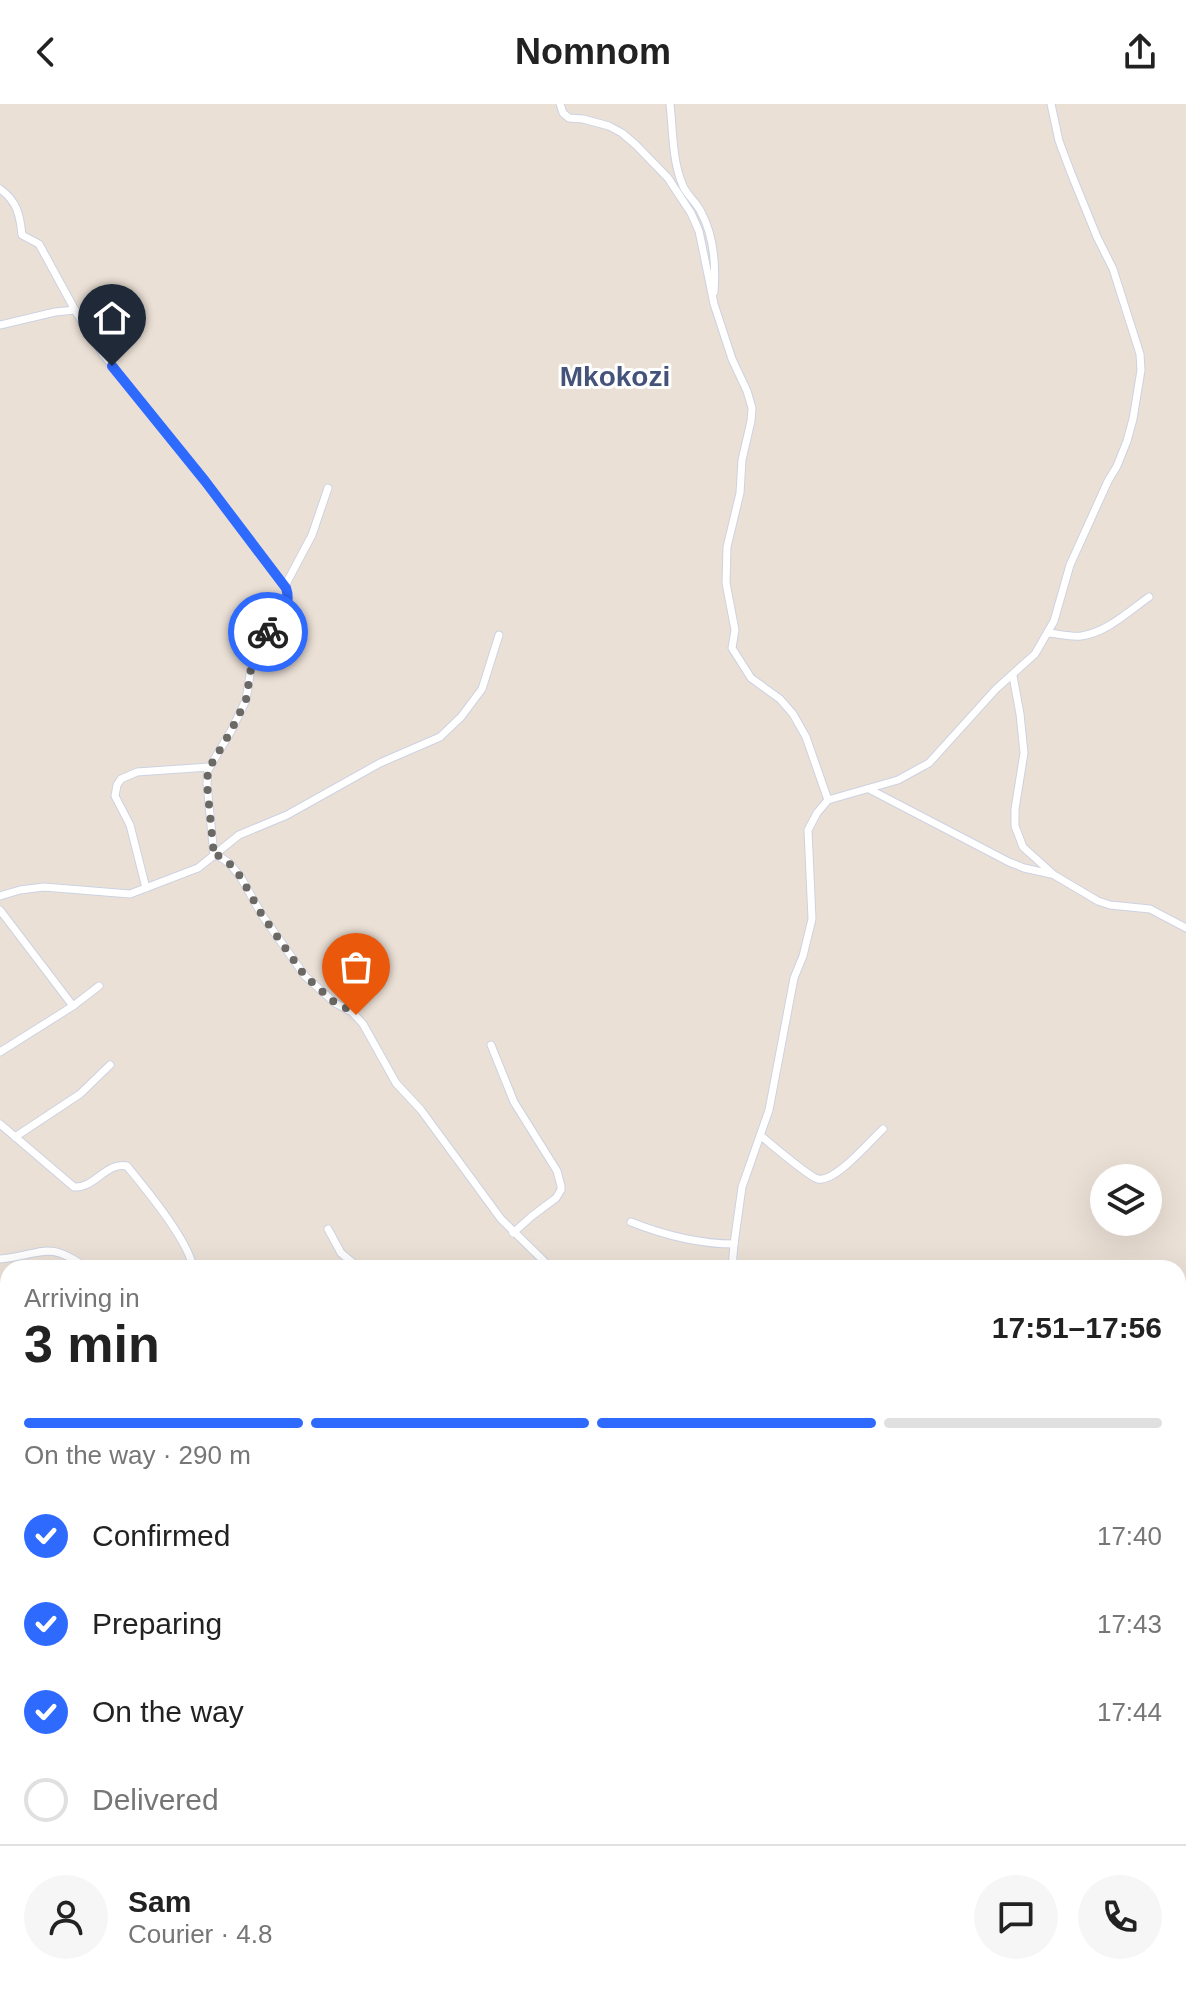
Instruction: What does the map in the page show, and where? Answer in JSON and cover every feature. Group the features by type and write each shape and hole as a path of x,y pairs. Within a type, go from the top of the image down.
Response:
{"street":[{"path":"560,104 569,118 604,124 622,133 668,178 699,231 714,304 752,408 742,460 740,493 727,547 726,583 735,630 732,648 751,678 780,699 793,714 806,737 828,800"},
{"path":"670,104 677,168 683,188 697,205 710,232 716,275 714,304"},
{"path":"733,1260 742,1187 761,1136 775,1081 794,978 812,919 808,830 828,800 898,780 929,763 996,689 1035,654 1049,633 1070,565 1127,441 1141,363 1137,341 1113,269 1059,141 1051,104"},
{"path":"0,189 8,194 18,209 22,235 39,244 75,310 112,366 205,481 286,588 289,597 281,617 258,645 246,700 220,753 209,767 207,784 215,855"},
{"path":"0,325 75,310"},
{"path":"286,588 315,528 328,488"},
{"path":"1049,633 1083,636 1101,629 1149,597"},
{"path":"0,896 44,887 135,893 198,868 239,835 287,815 385,761 440,737 461,717 482,689 499,635"},
{"path":"1013,676 1024,753 1015,826 1023,847 1054,875 1105,904 1143,907 1186,928"},
{"path":"146,888 130,825 115,796 117,785 121,779 137,772 209,767"},
{"path":"869,789 1009,862 1054,875"},
{"path":"215,855 229,863 240,876 262,915 305,976 363,1024 396,1083 421,1110 501,1219 542,1260"},
{"path":"0,910 73,1006"},
{"path":"0,1052 99,986"},
{"path":"491,1045 514,1102 552,1163 561,1186 556,1198 513,1233"},
{"path":"15,1137 80,1094 110,1065"},
{"path":"0,1124 74,1187 85,1186 117,1165 127,1166 161,1209 191,1260"},
{"path":"761,1136 810,1175 823,1179 836,1174 883,1129"},
{"path":"631,1222 665,1234 711,1244 734,1244"},
{"path":"328,1229 341,1253 349,1260"},
{"path":"0,1259 47,1250 63,1253 74,1260"}],"way so far":[{"path":"268,632 260,641 252,662 246,700 220,753 208,770 214,856 216,854 227,861 240,876 262,915 305,976 337,1005 356,1015"}],"district":[{"name":"Mkokozi","path":"615,376"}],"route":[{"path":"112,366 141,399 286,588 288,602 281,617 268,632"}]}
